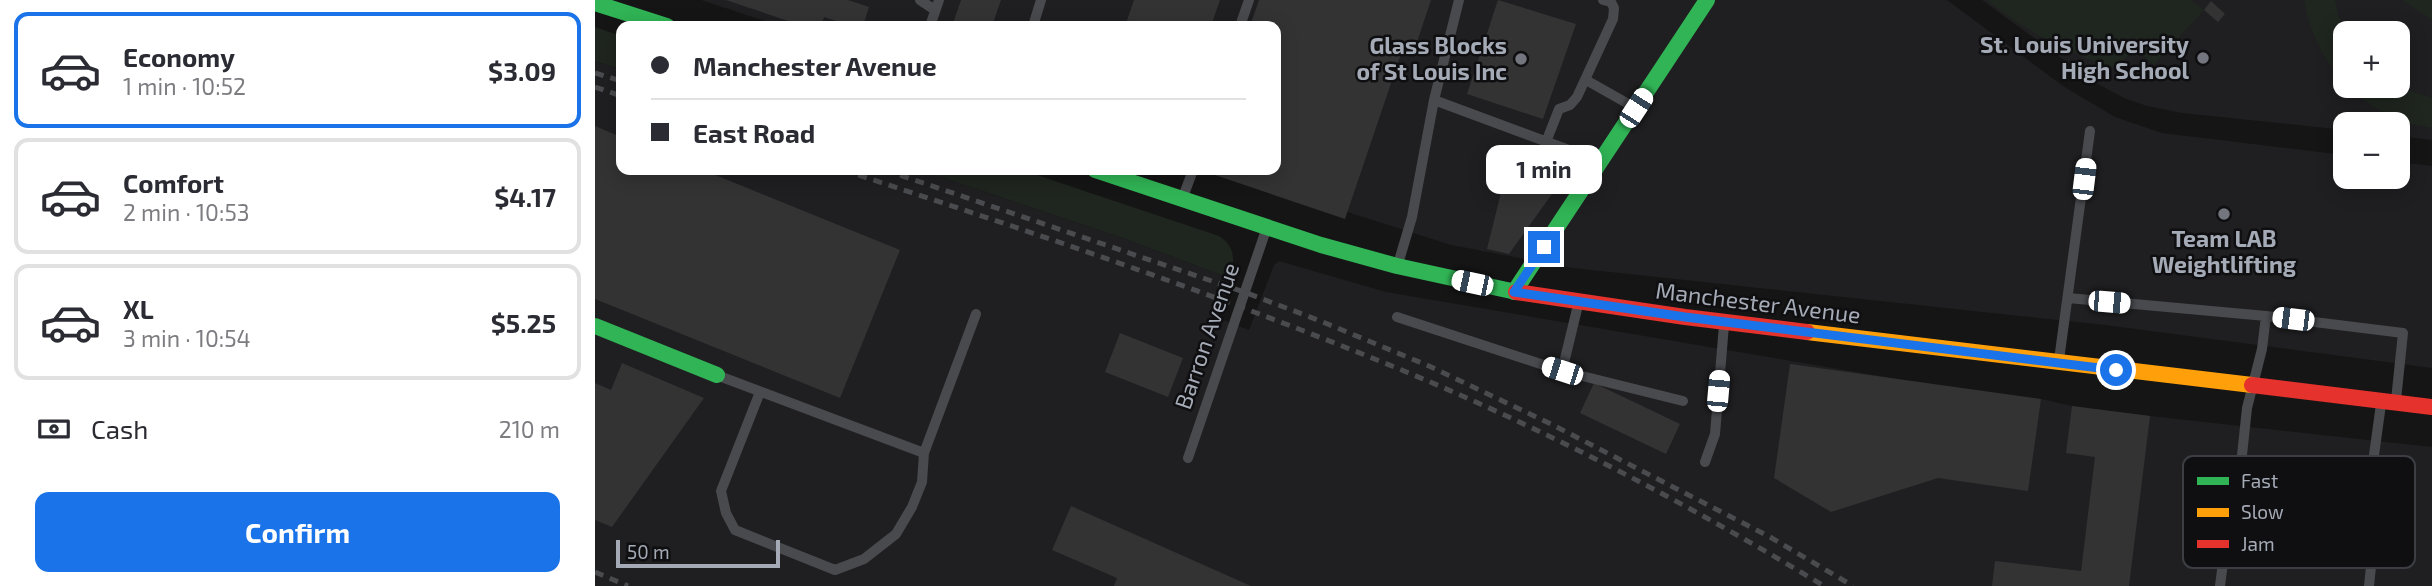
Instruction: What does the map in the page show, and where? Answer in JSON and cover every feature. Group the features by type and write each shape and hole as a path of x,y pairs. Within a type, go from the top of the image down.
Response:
{"main road":[{"path":"1514,292 1707,0"},
{"path":"595,3 638,12 657,21"},
{"name":"Manchester Avenue","path":"1110,175 1267,227 1397,266 1514,292 1725,322 2432,407"},
{"path":"595,326 717,375"}],"lane":[{"path":"920,0 937,5"},
{"path":"1035,21 1041,0"},
{"path":"1242,21 1249,0"},
{"path":"1397,266 1412,217 1434,100 1459,0"},
{"path":"1546,142 1559,109 1570,105 1586,80 1613,19 1614,8 1611,2 1603,0"},
{"path":"1586,80 1636,108"},
{"path":"1434,100 1600,162"},
{"path":"2059,363 2090,131"},
{"path":"1182,199 1191,175"},
{"name":"Barron Avenue","path":"1188,458 1267,227"},
{"path":"2068,298 2403,332 2376,456"},
{"path":"1562,371 1579,302"},
{"path":"760,392 721,491 726,513 735,530 835,570 864,559 895,534 912,507 922,482 924,453 976,314"},
{"path":"2242,456 2247,408 2262,349 2266,316"},
{"path":"1397,317 1562,371 1683,401"},
{"path":"1705,462 1715,434 1725,322"},
{"path":"717,375 924,453"},
{"path":"2220,586 2222,568"},
{"path":"2369,586 2371,568"}],"shaded area":[{"path":"701,0 1947,0 2063,86 2115,117 2162,133 2333,154 2333,189 2410,189 2410,163 2432,166 2432,368 2105,325 1573,268 1451,245 1232,175 1281,175 1281,21 765,21"},
{"name":"St. Louis University High School","path":"1982,0 2432,0 2432,140 2410,137 2410,112 2333,112 2333,129 2182,113 2124,98 2094,82"},
{"path":"1987,0 2191,0 2204,10 2154,65 2135,49 2116,68 2048,40 2015,21"},
{"path":"2304,0 2335,0 2341,21 2333,21 2333,69 2318,44 2309,23"},
{"path":"2402,0 2432,0 2432,20"},
{"path":"595,27 616,34 616,67 595,61"},
{"path":"595,61 616,67 616,175 935,175 1120,237 1232,279 1218,318 1249,330 1274,265 1279,261 1386,292 1992,395 2041,399 2072,406 2150,416 2432,447 2432,586 595,586"},
{"path":"2410,90 2432,98 2432,128 2410,123 2410,112 2383,112 2362,98 2410,98"},
{"path":"935,175 1037,175 1219,236 1231,250 1232,279 1120,237"}],"building":[{"path":"726,0 848,0 869,7 865,21 836,21 824,17 823,21 788,21"},
{"path":"961,0 1001,0 994,21 954,21"},
{"path":"1134,0 1220,0 1213,21 1127,21"},
{"path":"1259,0 1431,0 1414,51 1403,48 1345,219 1215,175 1281,175 1281,21 1252,21"},
{"name":"Glass Blocks of St Louis Inc","path":"1498,0 1576,24 1543,119 1467,94"},
{"path":"2211,1 2225,14 2218,22 2204,10"},
{"path":"595,126 616,135 616,175 715,175 900,250 840,398 595,299"},
{"path":"1508,164 1552,194 1509,254 1487,249"},
{"path":"1120,333 1183,358 1168,397 1105,372"},
{"path":"622,363 704,398 612,527 595,520 595,383 611,390"},
{"path":"1790,364 2041,399 2028,491 1938,478 1831,512 1774,478"},
{"path":"1594,383 1680,424 1666,454 1580,413"},
{"path":"2072,406 2150,416 2129,586 1992,586 1995,561 2081,571 2095,457 2066,453"},
{"path":"1071,506 1251,586 1114,586 1117,578 1052,550"}],"railway":[{"path":"595,73 616,79"},
{"path":"595,87 616,94"},
{"path":"858,175 1195,290 1404,371 1512,419 1618,471 1824,586"},
{"path":"900,175 1244,292 1429,366 1551,424 1770,537 1853,586"},
{"path":"595,572 628,586"}],"traffic: fast":[{"path":"1514,292 1707,0"},
{"path":"595,3 651,21"},
{"path":"1110,175 1321,245 1397,266 1516,292"},
{"path":"595,326 717,375"}],"traffic: slow":[{"path":"1807,332 2252,385"}],"traffic: jam":[{"path":"1516,292 1807,332"},
{"path":"2252,385 2432,407"}],"place":[{"name":"St. Louis University High School","path":"2203,58"},
{"name":"Glass Blocks of St Louis Inc","path":"1521,59"},
{"name":"Team LAB Weightlifting","path":"2224,214"}],"route":[{"path":"1544,247 1514,292 1685,317 2116,370"}]}
